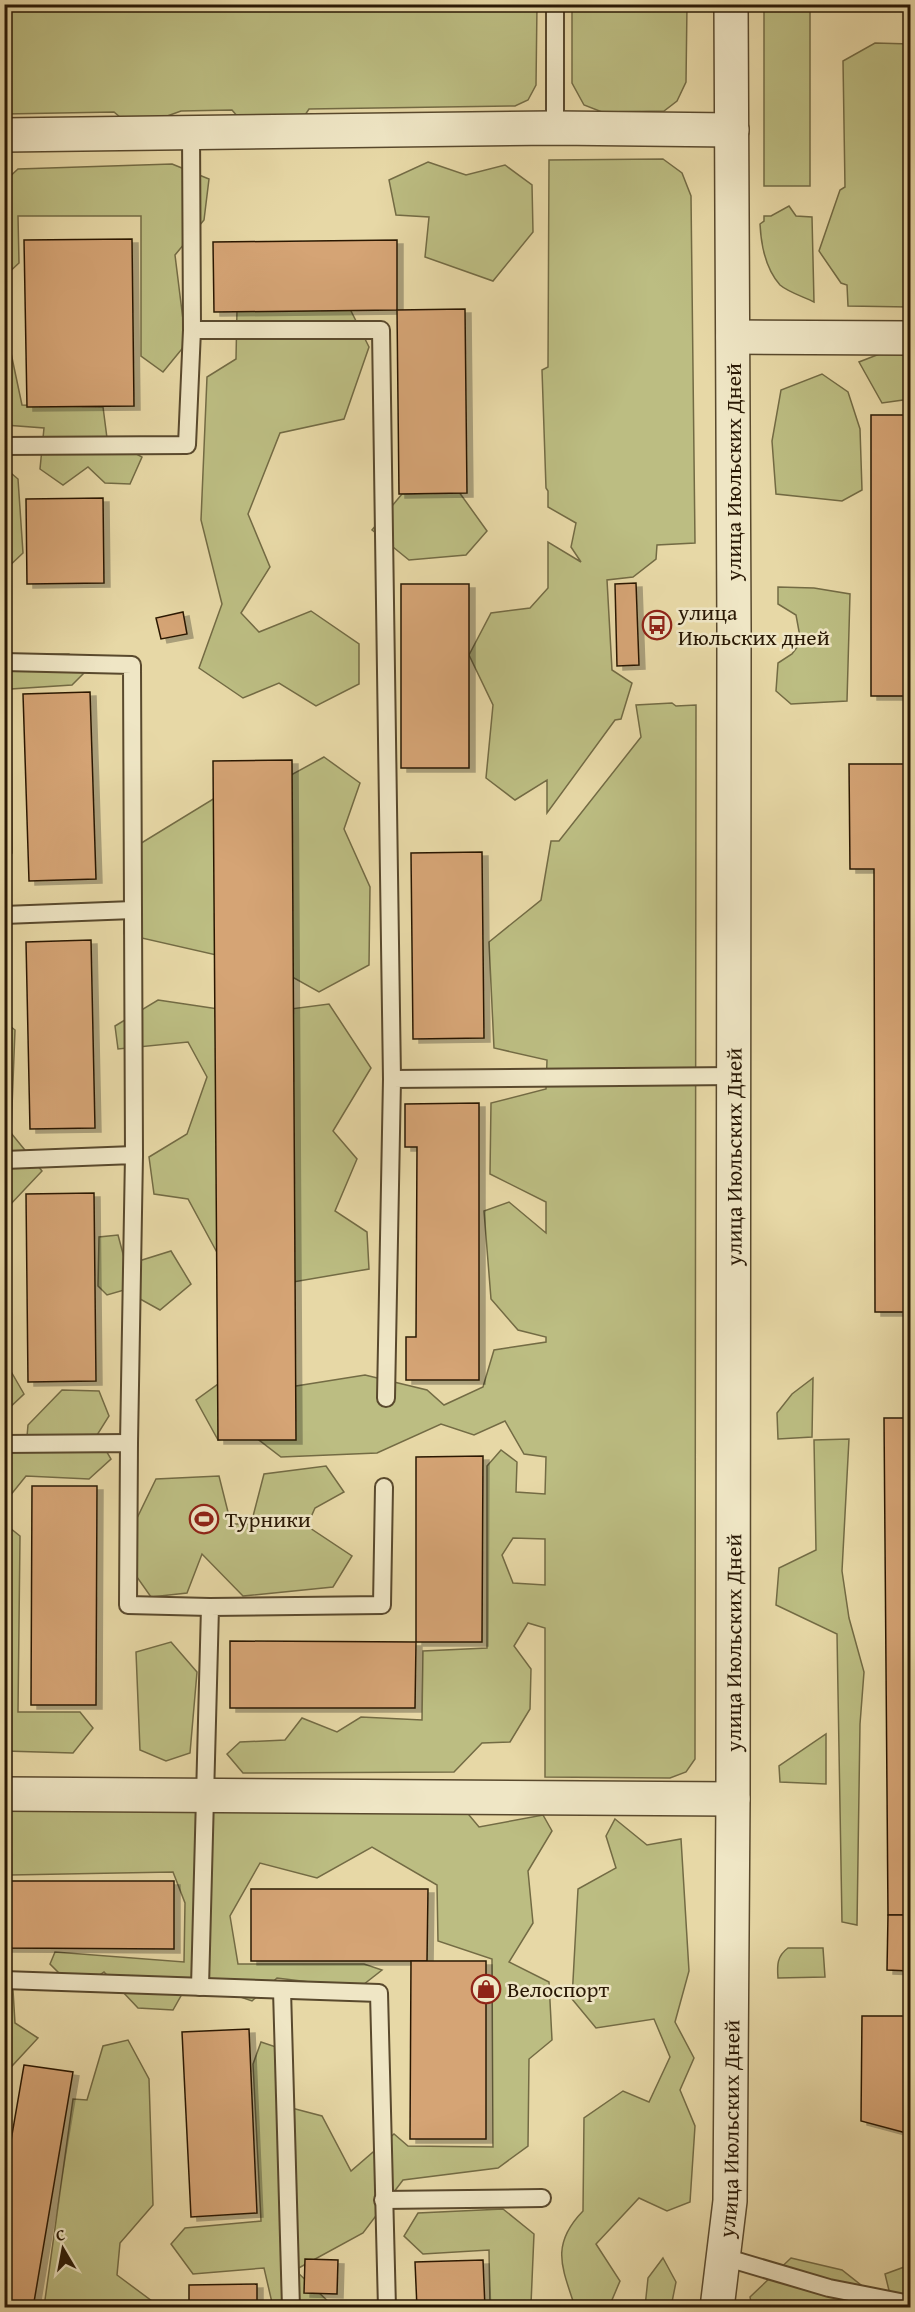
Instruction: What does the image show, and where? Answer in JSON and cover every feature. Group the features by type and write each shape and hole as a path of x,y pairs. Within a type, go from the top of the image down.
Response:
{"street":[{"name":"улица Июльских Дней","path":"717,2307 730,2201 733,1799 735,1076 730,4"},
{"path":"4,135 555,128 732,130"},
{"path":"733,337 910,338"},
{"path":"4,1794 733,1799"}],"lane":[{"path":"555,4 555,128"},
{"path":"4,446 187,445 192,330 191,131"},
{"path":"192,330 381,330 392,1079 386,1398"},
{"path":"4,662 132,665 134,1155 128,1605 210,1607 382,1605 384,1487"},
{"path":"4,915 133,910"},
{"path":"392,1079 735,1076"},
{"path":"4,1160 134,1155"},
{"path":"4,1444 129,1443"},
{"path":"200,1987 210,1607"},
{"path":"4,1980 379,1993 387,2307"},
{"path":"282,1990 291,2307"},
{"path":"383,2200 542,2198"},
{"path":"724,2257 829,2288 910,2304"}],"green space":[{"path":"4,5 537,5 536,85 528,100 515,106 309,109 305,115 238,117 232,110 181,111 159,119 121,118 114,112 5,114"},
{"path":"572,5 687,5 686,82 677,101 664,111 602,112 584,105 572,83"},
{"path":"764,5 810,5 810,186 764,186"},
{"path":"875,43 910,44 910,307 848,306 847,285 841,283 819,251 840,190 845,187 843,61"},
{"path":"663,159 682,173 691,196 695,543 657,545 656,559 633,577 607,580 612,670 632,683 621,719 615,720 547,813 547,780 515,800 486,778 493,705 469,655 491,613 530,608 548,588 548,542 581,562 571,547 576,523 548,507 546,488 542,370 548,367 549,160"},
{"path":"428,162 466,175 505,165 532,185 533,232 493,281 425,257 429,217 396,215 389,180"},
{"path":"172,164 209,179 204,220 175,255 186,344 163,372 141,356 141,216 18,216 19,263 5,276 5,181 18,169"},
{"path":"789,206 796,216 812,217 814,302 780,285 765,256 760,224 764,221 764,216 771,216"},
{"path":"237,309 350,309 369,347 344,419 280,433 248,514 270,567 241,613 259,632 311,611 359,644 359,684 316,706 279,683 243,698 199,668 222,604 201,520 207,377 236,359"},
{"path":"905,344 910,348 910,399 882,403 859,362"},
{"path":"4,348 11,353 22,405 103,407 107,438 142,457 130,484 105,483 88,467 63,485 40,469 44,428 5,425"},
{"path":"822,374 848,392 860,429 862,490 842,501 776,494 772,441 781,390"},
{"path":"5,468 18,479 23,553 5,570"},
{"path":"459,492 487,531 466,555 409,560 372,530 402,494"},
{"path":"778,587 814,588 850,594 847,701 791,704 776,691 778,663 792,654 801,642 796,615 778,604"},
{"path":"69,654 86,671 72,685 11,689 12,853 5,858 5,655"},
{"path":"672,703 676,706 696,705 695,1759 686,1772 670,1778 545,1777 545,1628 528,1623 514,1646 531,1669 530,1709 510,1742 482,1743 454,1772 243,1773 227,1754 240,1742 285,1740 302,1718 337,1732 361,1717 422,1720 423,1651 487,1648 487,1466 501,1450 517,1462 516,1492 545,1494 546,1457 524,1454 505,1421 474,1435 441,1424 377,1453 281,1457 251,1434 218,1440 196,1400 221,1382 264,1406 296,1386 365,1375 427,1390 444,1405 483,1387 494,1350 546,1342 546,1337 518,1330 491,1299 484,1211 509,1202 546,1233 546,1202 490,1174 491,1103 546,1089 547,1060 494,1048 489,942 541,900 551,841 559,841 641,737 636,705","holes":["513,1538 545,1539 545,1585 513,1583 502,1555"]},
{"path":"324,757 360,783 344,829 370,887 369,965 319,992 278,969 124,934 125,853 241,782 271,786"},
{"path":"158,1000 252,1014 329,1004 371,1068 333,1131 357,1159 335,1211 367,1232 369,1269 293,1282 220,1258 188,1199 154,1194 149,1157 187,1134 207,1077 188,1042 118,1049 115,1026"},
{"path":"5,1022 15,1030 11,1133 42,1171 8,1207 11,1267 5,1281"},
{"path":"118,1235 126,1265 171,1251 191,1284 160,1310 124,1290 107,1295 98,1286 99,1237"},
{"path":"5,1361 24,1394 4,1412"},
{"path":"813,1378 812,1437 778,1439 777,1413 792,1394"},
{"path":"62,1390 99,1391 109,1416 97,1435 111,1459 89,1479 26,1476 5,1502 4,1453 26,1448 28,1425"},
{"path":"849,1439 842,1571 849,1618 864,1672 860,1724 857,1925 842,1922 837,1634 776,1605 779,1568 816,1550 814,1440"},
{"path":"326,1466 344,1492 315,1508 307,1526 352,1556 333,1587 243,1596 202,1554 187,1593 151,1597 120,1553 156,1479 219,1476 231,1524 251,1524 264,1474"},
{"path":"5,1524 20,1536 18,1712 80,1712 93,1728 73,1753 5,1751"},
{"path":"171,1642 197,1672 190,1753 166,1761 140,1750 136,1652"},
{"path":"826,1734 826,1784 780,1782 779,1766"},
{"path":"449,1791 479,1827 543,1815 552,1831 528,1871 533,1923 509,1962 549,1982 552,2040 529,2059 528,2146 498,2168 403,2180 363,2233 295,2270 334,2307 273,2307 264,2268 193,2274 171,2244 185,2228 261,2221 253,2064 261,2042 276,2047 280,2105 322,2116 351,2171 394,2134 408,2146 493,2147 492,1959 438,1941 437,1885 372,1847 317,1878 260,1863 230,1916 238,1964 364,1964 382,1970 359,1988 277,1978 252,2001 190,1980 173,2010 138,2008 104,1972 77,1991 50,1964 55,1952 184,1962 185,1903 173,1872 10,1875 5,1871 5,1796"},
{"path":"615,1819 647,1845 681,1839 689,1971 675,2022 694,2058 680,2090 695,2126 690,2202 667,2211 639,2198 596,2244 620,2281 609,2307 575,2307 566,2280 562,2257 566,2235 583,2211 584,2118 623,2091 649,2102 670,2057 654,2019 596,2028 572,1999 578,1889 616,1868 606,1836"},
{"path":"788,1948 823,1948 825,1977 778,1978 778,1961"},
{"path":"4,1971 12,1974 15,2023 38,2038 12,2066 5,2063"},
{"path":"128,2040 149,2079 153,2205 120,2243 117,2275 160,2307 44,2307 73,2099 87,2100 103,2046"},
{"path":"503,2209 534,2234 531,2304 527,2307 490,2307 489,2250 423,2254 404,2236 418,2213"},
{"path":"663,2258 676,2282 671,2307 645,2307 648,2278"},
{"path":"791,2258 842,2270 889,2307 752,2307 750,2297"},
{"path":"907,2266 910,2270 910,2307 893,2307 885,2274"}],"building":[{"path":"132,239 134,406 27,407 24,240"},
{"path":"397,240 397,310 214,312 213,242"},
{"path":"465,309 467,493 399,494 397,310"},
{"path":"871,415 910,415 910,696 871,696"},
{"path":"103,498 104,583 27,584 26,499"},
{"path":"636,583 639,665 617,666 615,584"},
{"path":"401,584 469,584 469,768 401,768"},
{"path":"183,612 187,634 161,639 156,618"},
{"path":"90,692 96,879 29,881 23,694"},
{"path":"292,760 296,1440 218,1440 213,761"},
{"path":"849,764 910,764 910,1312 875,1312 874,869 850,869"},
{"path":"482,852 484,1038 413,1039 411,853"},
{"path":"91,940 95,1128 30,1129 26,942"},
{"path":"479,1103 479,1380 406,1380 406,1337 416,1337 417,1147 405,1147 405,1104"},
{"path":"94,1193 96,1381 28,1382 26,1194"},
{"path":"884,1418 910,1418 910,1915 888,1915"},
{"path":"483,1456 482,1642 416,1642 416,1457"},
{"path":"32,1486 97,1486 96,1705 31,1705"},
{"path":"230,1641 416,1642 415,1708 230,1708"},
{"path":"4,1881 174,1881 174,1949 4,1948"},
{"path":"251,1889 428,1889 427,1961 251,1961"},
{"path":"888,1915 910,1915 910,1971 887,1970"},
{"path":"411,1961 486,1961 486,2139 410,2139"},
{"path":"862,2016 910,2016 910,2134 861,2121"},
{"path":"249,2029 257,2213 191,2217 182,2032"},
{"path":"24,2065 73,2072 33,2308 4,2308 4,2181"},
{"path":"305,2259 338,2260 337,2294 304,2293"},
{"path":"483,2260 485,2308 417,2308 415,2262"},
{"path":"257,2284 257,2308 189,2308 189,2285"}],"place":[{"name":"улица Июльских дней","path":"657,625"},
{"name":"Турники","path":"204,1519"},
{"name":"Велоспорт","path":"486,1989"}]}
